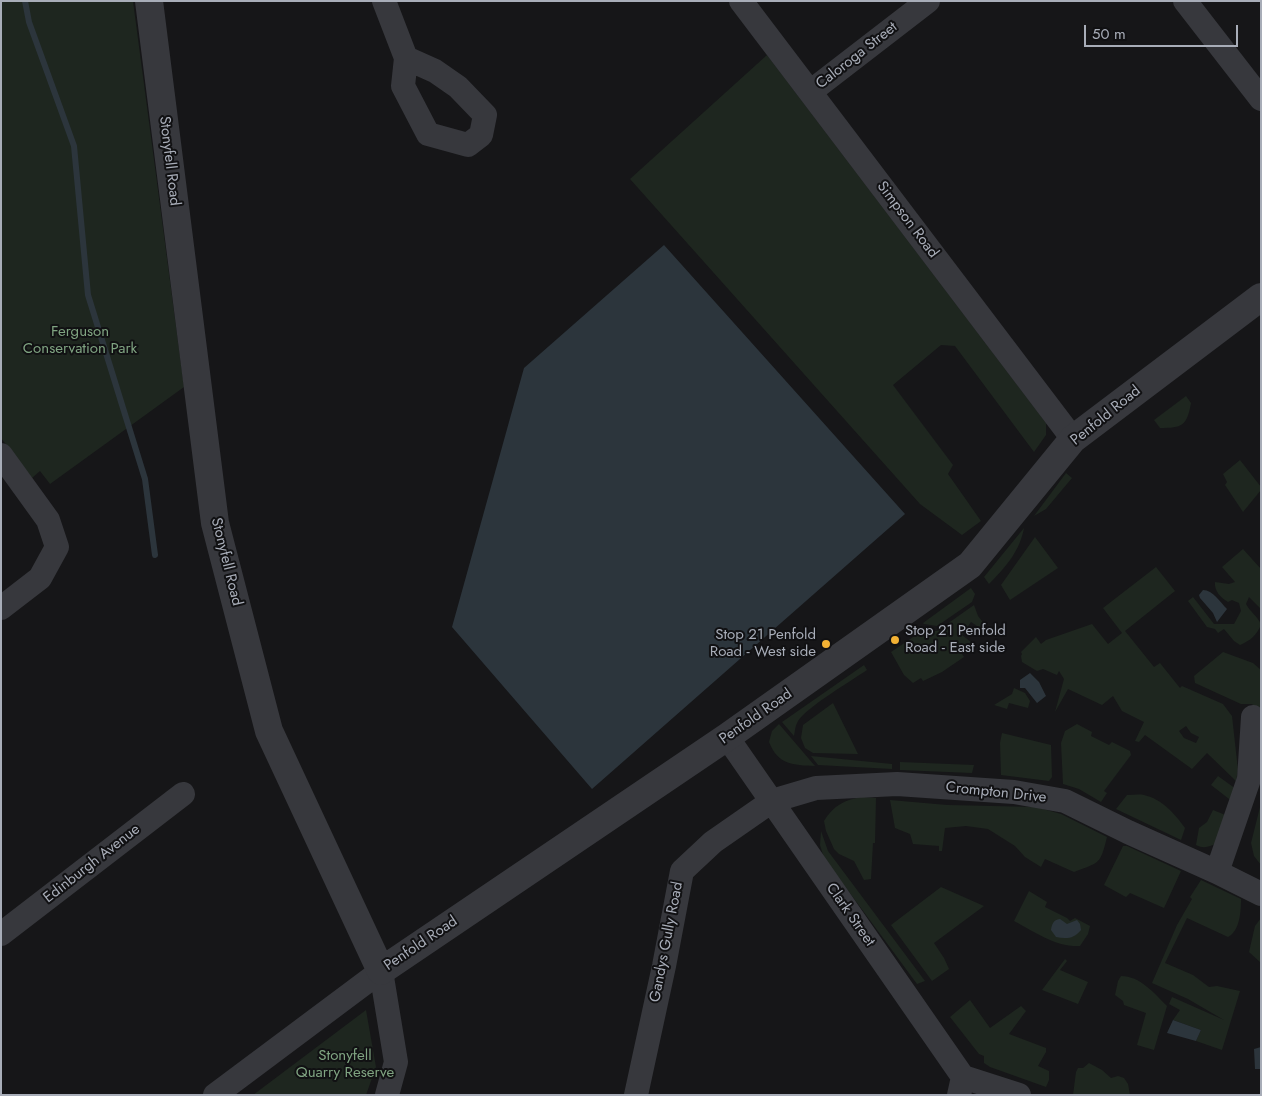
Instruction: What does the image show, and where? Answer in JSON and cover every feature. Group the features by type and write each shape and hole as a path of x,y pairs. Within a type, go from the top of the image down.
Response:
{"street":[{"name":"Stonyfell Road","path":"149,1 215,522 268,731 381,971 396,1062 387,1095"},
{"path":"384,1 406,58"},
{"name":"Simpson Road","path":"741,1 1073,439"},
{"name":"Caloroga Street","path":"810,92 928,1"},
{"path":"1185,1 1261,99"},
{"name":"Penfold Road","path":"215,1095 381,971 727,737 970,565 1073,439 1261,296"},
{"path":"1,455 48,520 57,547 40,578 1,608"},
{"path":"1217,872 1249,779 1253,717"},
{"name":"Clark Street","path":"727,737 772,801 961,1086"},
{"name":"Crompton Drive","path":"772,801 816,788 897,784 1014,792 1065,801 1261,894"},
{"name":"Edinburgh Avenue","path":"1,934 183,794"},
{"name":"Gandys Gully Road","path":"636,1095 682,871 713,842 772,801"},
{"path":"961,1086 1019,1095"}],"green space":[{"name":"Ferguson Conservation Park","path":"1,1 133,1 184,387 50,484 40,471 32,478 1,438"},
{"path":"767,55 1046,423 1046,435 1034,452 955,346 941,345 893,385 953,465 948,474 981,521 962,535 920,504 630,179"},
{"path":"1186,396 1191,403 1188,417 1185,421 1178,426 1160,428 1154,420"},
{"path":"1240,460 1261,487 1261,490 1243,512 1225,485 1227,482 1223,474"},
{"path":"1066,473 1072,478 1046,509 1034,516"},
{"path":"1024,528 1015,552 989,584 984,577"},
{"path":"1035,537 1058,568 1010,600 1001,585"},
{"path":"1243,549 1261,569 1261,607 1249,597 1246,604 1261,625 1253,637 1240,645 1224,629 1218,633 1215,629 1207,627 1188,601 1193,597 1214,624 1234,624 1241,611 1239,603 1232,600 1228,602 1218,594 1215,582 1229,584 1235,582 1222,567"},
{"path":"1156,567 1175,591 1125,631 1154,667 1160,663 1180,688 1182,686 1223,704 1232,716 1238,770 1236,781 1207,753 1192,769 1145,735 1139,742 1135,741 1144,722 1122,711 1113,696 1102,705 1068,689 1055,712 1064,679 1059,671 1057,675 1043,669 1037,671 1022,662 1021,652 1036,637 1041,644 1046,640 1092,624 1108,644 1122,633 1103,608","holes":["1186,726 1191,733 1199,737 1196,743 1184,738 1179,731"]},
{"path":"971,588 975,594 972,602 937,626 923,623"},
{"path":"974,605 978,616 986,626 983,630 971,622 962,635 971,642 962,654 964,657 942,672 923,681 921,678 913,683 904,675 891,652 922,631 937,631"},
{"path":"1223,652 1253,663 1261,670 1261,708 1251,704 1241,704 1195,683 1194,676"},
{"path":"864,665 867,670 803,715 797,723 794,736 782,722"},
{"path":"1014,688 1025,693 1030,701 1028,708 1009,703 1007,709 994,705 1012,694"},
{"path":"833,703 858,754 813,753 805,748 801,738 803,725"},
{"path":"779,724 815,766 793,764 777,755 769,742 772,731"},
{"path":"1077,724 1092,732 1091,736 1109,745 1112,742 1130,751 1131,755 1104,791 1107,793 1101,802 1079,789 1063,784 1061,743 1065,731"},
{"path":"1002,733 1051,745 1052,777 1049,781 1001,775 1000,743"},
{"path":"811,756 892,764 892,769 818,765"},
{"path":"900,762 974,765 972,773 900,770"},
{"path":"1218,776 1236,789 1233,802 1211,785"},
{"path":"1127,795 1151,797 1168,808 1185,828 1181,840 1116,809"},
{"path":"863,797 876,798 875,843 873,843 871,879 864,880 854,861 839,854 834,849 824,821 831,811 840,804 851,799"},
{"path":"890,800 947,805 1036,807 1061,814 1107,837 1103,853 1098,861 1074,872 1045,859 1041,867 1025,857 1015,846 988,829 966,826 945,828 942,851 939,851 939,846 913,844 910,834 895,828"},
{"path":"1261,803 1261,865 1254,856 1251,843"},
{"path":"1213,810 1228,816 1217,843 1207,847 1196,845 1199,828 1207,822"},
{"path":"821,831 828,851 925,981 917,984 824,858 820,845"},
{"path":"1123,846 1127,846 1181,871 1164,908 1130,893 1126,897 1104,885"},
{"path":"1201,880 1241,899 1237,926 1228,937 1187,918 1165,963 1193,975 1209,987 1217,986 1240,991 1222,1050 1196,1041 1201,1030 1173,1020 1180,1010 1169,1004 1172,997 1224,1020 1188,999 1152,983 1177,925 1192,899 1190,897"},
{"path":"941,887 984,906 934,943 949,969 932,981 891,925"},
{"path":"1029,891 1047,902 1045,907 1070,921 1075,918 1090,926 1088,934 1080,946 1071,946 1054,941 1014,921"},
{"path":"1261,918 1261,963 1249,952 1255,926"},
{"path":"1065,959 1067,961 1060,970 1088,982 1078,1004 1042,990"},
{"path":"1121,976 1140,982 1167,1006 1154,1050 1137,1045 1146,1013 1124,1005 1123,1001 1115,995"},
{"path":"970,1000 990,1028 1021,1006 1026,1011 1009,1034 1046,1048 1046,1052 1038,1066 1049,1071 1049,1080 1046,1087 990,1067 984,1063 984,1056 979,1054 950,1017"},
{"name":"Stonyfell Quarry Reserve","path":"366,1010 376,1067 366,1095 253,1095"},
{"path":"1089,1063 1102,1070 1111,1078 1118,1076 1124,1078 1128,1084 1130,1095 1073,1095 1078,1068 1083,1068"}],"shaded area":[{"path":"664,245 905,514 592,789 452,627 524,368"},
{"path":"1203,590 1213,594 1227,609 1217,622 1213,613 1200,598 1199,595"},
{"path":"1030,673 1039,682 1046,696 1037,703 1025,688 1020,688 1020,680"},
{"path":"1060,919 1067,924 1077,920 1081,930 1070,938 1056,937 1051,928 1054,921"},
{"path":"1173,1020 1201,1030 1196,1041 1167,1033"},
{"path":"1261,1047 1261,1069 1255,1069 1254,1049"}],"waterway":[{"path":"25,1 29,22 74,146 88,295 145,479 155,555"}],"place":[{"name":"Stop 21 Penfold Road - East side","path":"895,640"},
{"name":"Stop 21 Penfold Road - West side","path":"826,644"}]}
